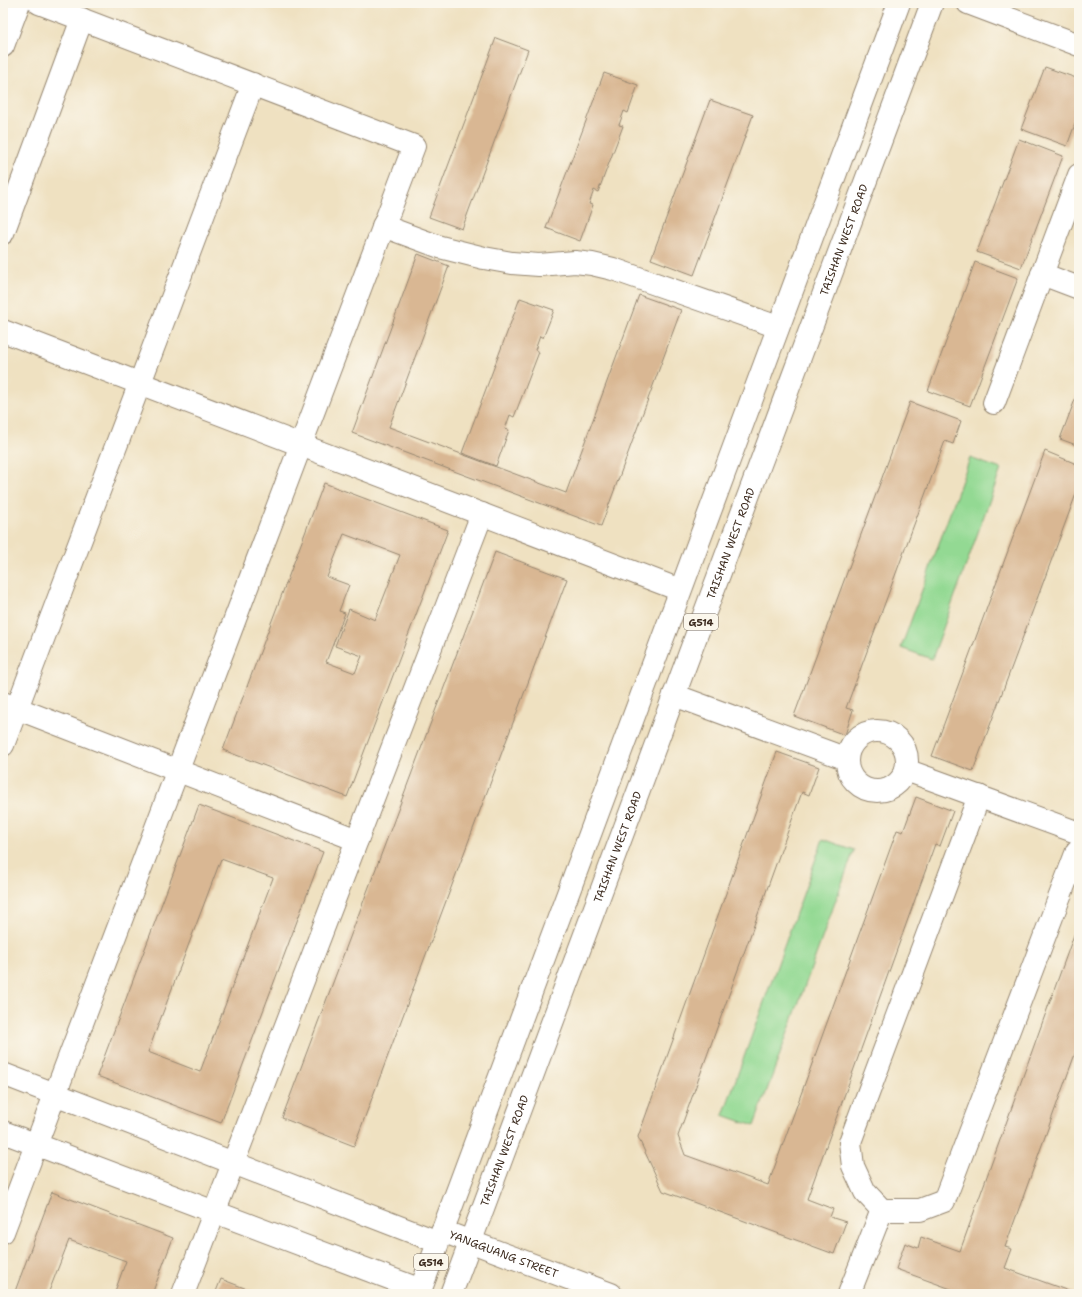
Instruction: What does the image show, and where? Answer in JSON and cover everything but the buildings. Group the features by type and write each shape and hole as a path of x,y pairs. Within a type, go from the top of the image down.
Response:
{"main road":[{"path":"3,46 19,3"},
{"path":"3,1232 414,146 39,3"},
{"name":"G514","path":"424,1293 440,1237 899,3"},
{"name":"TAISHAN WEST ROAD","path":"471,1242 932,3"},
{"path":"968,3 1079,44"},
{"path":"3,232 82,19"},
{"path":"3,745 10,706 140,383 253,84"},
{"path":"994,404 1079,175"},
{"path":"383,226 440,247 484,258 512,263 539,265 581,263 613,269 778,327"},
{"path":"1042,274 1079,288"},
{"path":"3,331 680,590"},
{"path":"183,1294 482,514"},
{"path":"674,695 847,760"},
{"path":"10,706 357,840"},
{"path":"873,730 885,731 896,736 902,743 906,751 908,761 906,770 903,778 888,790 879,792 870,791 859,786 851,777 847,765 847,753 853,742 861,734 873,730"},
{"path":"906,770 1079,833"},
{"path":"979,796 850,1142 853,1166 865,1192 882,1210 920,1210 944,1201 1079,849"},
{"name":"YANGGUANG STREET","path":"3,1074 233,1163 440,1237 471,1242 611,1294"},
{"path":"3,1132 424,1293"},
{"path":"849,1294 882,1210"},
{"name":"G514","path":"451,1294 471,1242"}],"green space":[{"path":"970,458 1001,469 932,659 901,648"},
{"path":"823,839 854,850 754,1126 723,1115"}]}
